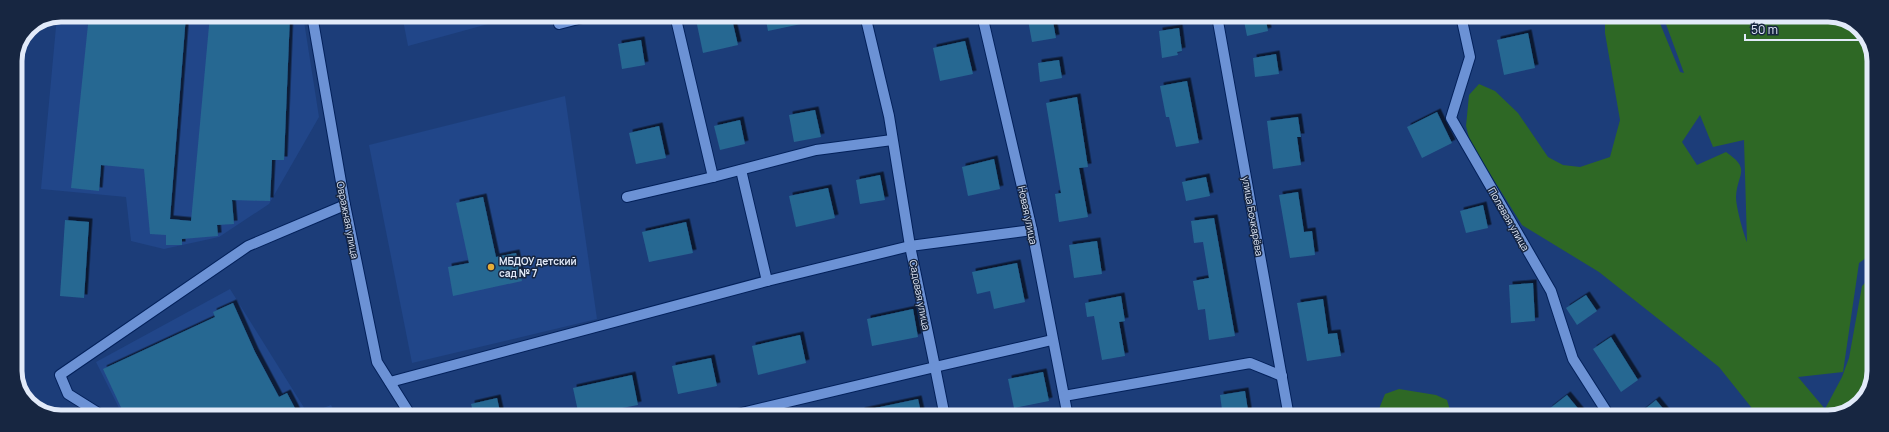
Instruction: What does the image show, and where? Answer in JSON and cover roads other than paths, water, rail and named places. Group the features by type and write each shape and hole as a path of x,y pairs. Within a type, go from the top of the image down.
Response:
{"street":[{"name":"Овражная улица","path":"313,22 345,205 377,362 407,410"},
{"path":"559,24 567,22"},
{"path":"676,22 713,177"},
{"name":"Садовая улица","path":"867,22 889,116 910,246 944,410"},
{"name":"Новая улица","path":"983,22 1032,230 1067,410"},
{"name":"улица Бочкарёва","path":"1217,22 1288,410"},
{"name":"Полевая улица","path":"1462,22 1470,58 1450,118 1551,291 1573,359 1606,410"},
{"path":"627,197 713,177 816,150 892,140"},
{"path":"741,170 766,281"},
{"path":"93,410 68,394 60,376 248,246 345,205"},
{"path":"390,382 766,281 910,246 1032,230"},
{"path":"755,410 1052,340"},
{"path":"1064,396 1250,363 1282,376"}],"place":[{"name":"МБДОУ детский сад № 7","path":"491,267"}]}
